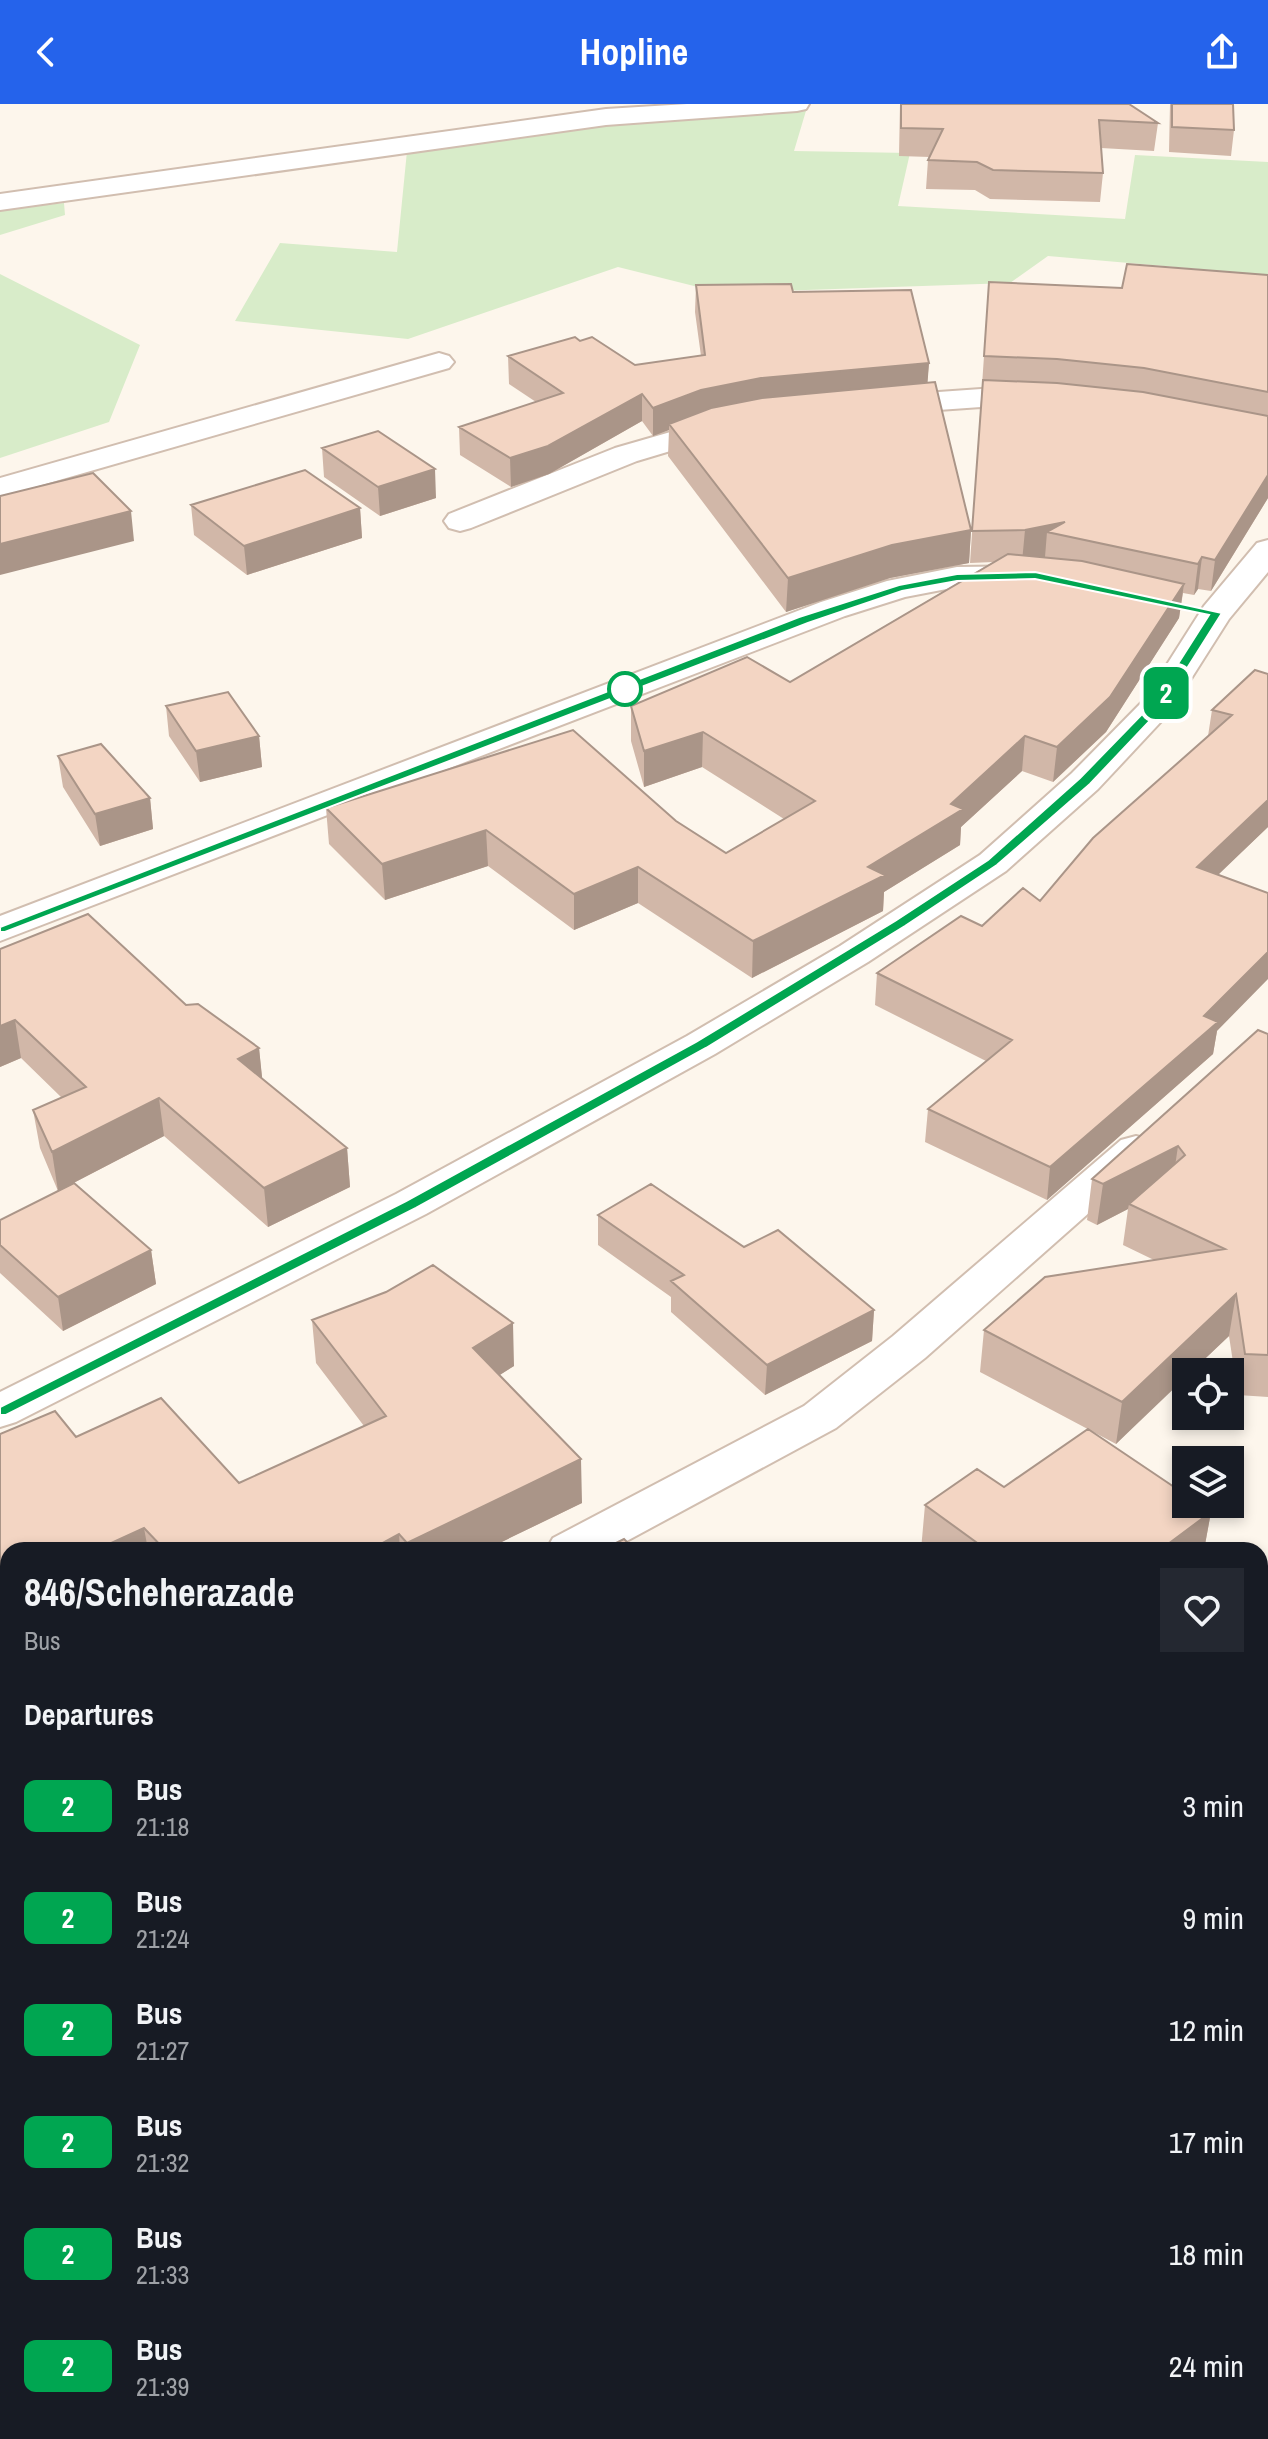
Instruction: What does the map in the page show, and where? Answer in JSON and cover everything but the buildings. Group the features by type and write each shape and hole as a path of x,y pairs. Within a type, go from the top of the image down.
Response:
{"street":[{"path":"0,202 106,190 606,117 797,104"},
{"path":"0,488 439,362"},
{"path":"850,408 981,398 1069,402"},
{"path":"460,521 702,430 747,421"},
{"path":"0,1411 411,1204 701,1045 892,929 993,863 1085,781 1158,705 1210,607 1268,550"},
{"path":"0,929 833,609 899,588 957,577 1035,576 1065,582"},
{"path":"1210,607 1268,611"},
{"path":"585,1542 820,1417 909,1347 1167,1123"}],"green space":[{"path":"808,104 794,151 910,153 898,206 1125,219 1135,155 1268,162 1268,275 1048,256 1010,283 722,293 618,267 408,339 235,321 280,243 397,252 407,151 467,139"},
{"path":"64,203 65,215 0,235 0,210"},
{"path":"0,274 140,345 109,422 0,458"}],"bus line":[{"name":"2","path":"0,929 803,620 899,588 957,577 1035,576 1216,613 1158,705 1085,781 993,863 854,954 701,1045 411,1204 0,1411"}]}
